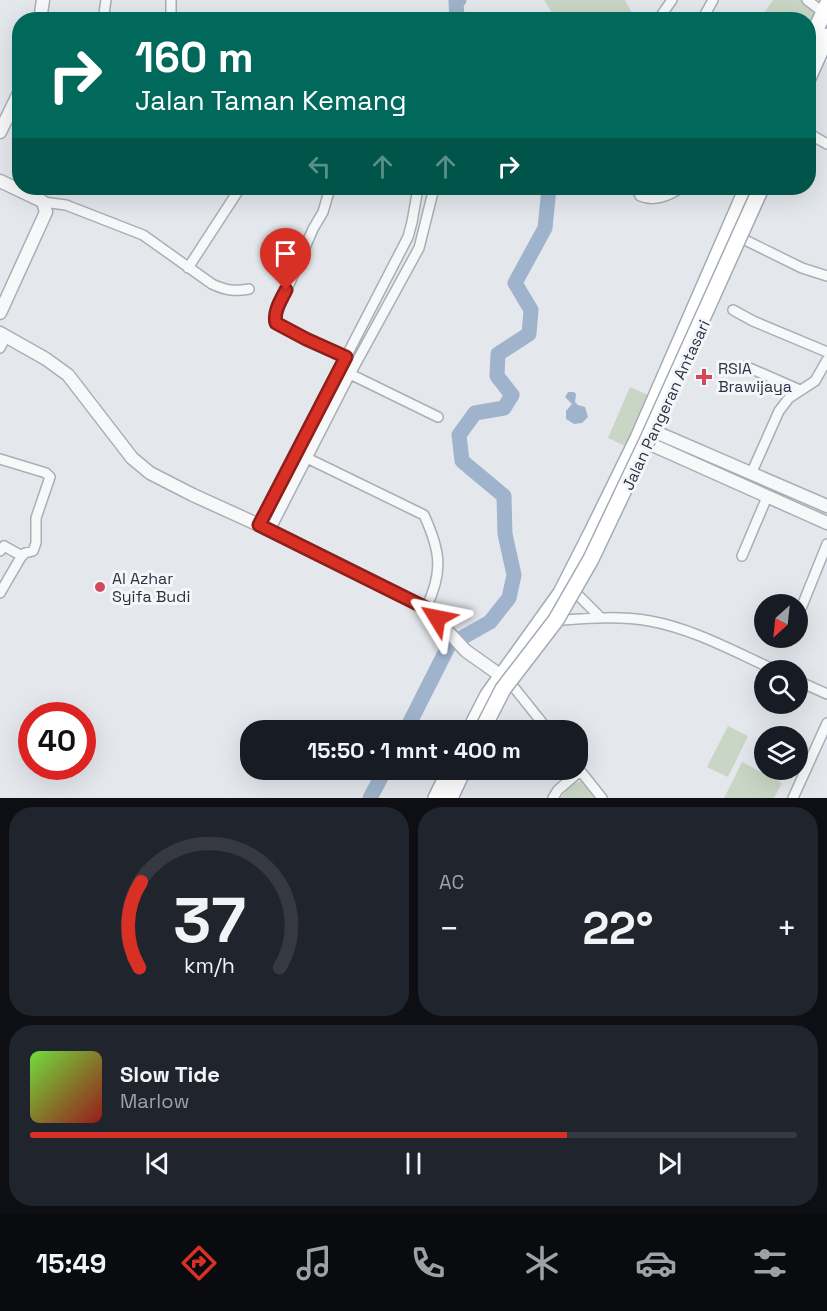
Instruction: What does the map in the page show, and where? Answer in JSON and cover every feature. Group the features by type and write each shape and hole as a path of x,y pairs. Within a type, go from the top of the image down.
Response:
{"main road":[{"path":"816,31 826,11"},
{"path":"816,37 826,11"},
{"path":"816,60 827,36"},
{"path":"816,71 827,47"},
{"path":"482,720 499,687 550,619 586,556 642,438 746,195"},
{"name":"Jalan Pangeran Antasari","path":"506,680 561,593 646,435 685,325 746,195"},
{"path":"487,720 503,689 556,620 591,559 759,195"},
{"name":"Jalan Pangeran Antasari","path":"506,680 563,620 577,594 646,435 741,238 759,195"},
{"path":"475,720 488,694 506,680"},
{"path":"492,720 506,680"},
{"path":"436,798 445,780"},
{"path":"443,798 452,780"},
{"path":"450,798 458,780"},
{"path":"456,798 464,780"}],"street":[{"path":"807,0 826,11"},
{"path":"0,132 12,107"},
{"path":"32,195 43,202 66,205 130,229 223,289 249,290"},
{"path":"188,268 235,195"},
{"path":"328,195 326,205 313,229 275,317 276,323 357,363"},
{"path":"265,527 319,409 408,237 417,195"},
{"path":"265,527 307,458 419,248 432,195"},
{"path":"640,195 647,199 670,195"},
{"path":"0,313 44,218 46,212 43,202"},
{"path":"741,238 802,268 827,276"},
{"path":"733,310 753,321 827,352"},
{"path":"2,339 46,359 68,375 143,469 426,608 466,651 506,680 540,720"},
{"path":"751,474 779,411 789,399 815,381 827,360"},
{"path":"745,366 800,390"},
{"path":"350,375 438,417"},
{"path":"319,409 330,414"},
{"path":"646,435 751,474 827,506"},
{"path":"646,435 767,497 827,523"},
{"path":"307,458 424,515 434,539 439,561 434,590 426,608"},
{"path":"0,460 46,473 50,477 36,518 36,543 33,551 22,556 0,593"},
{"path":"742,556 767,497"},
{"path":"807,594 827,544"},
{"path":"1,547 22,556"},
{"path":"577,594 601,618"},
{"path":"563,620 621,618 652,621 709,640 754,660"},
{"path":"808,685 827,694"},
{"path":"793,798 827,723"},
{"path":"553,798 568,780"},
{"path":"588,780 602,798"}],"green space":[{"path":"544,0 625,0 631,12 552,12"},
{"path":"773,0 802,0 817,12 816,14 816,12 765,12"},
{"path":"630,387 648,395 625,446 608,438"},
{"path":"728,726 748,736 728,777 707,767"},
{"path":"742,762 754,768 754,780 776,780 782,783 774,798 724,798"},
{"path":"580,781 596,798 561,798 570,786"}],"water":[{"path":"568,392 574,392 575,402 585,407 588,417 582,423 574,424 566,419 566,411 572,404 565,397"}],"waterway":[{"path":"457,12 456,1 459,0"},
{"path":"411,720 449,645 490,622 509,598 514,575 505,534 504,496 462,461 459,435 475,413 504,408 512,395 497,376 498,354 529,334 531,310 515,283 545,228 548,195"},
{"path":"370,798 380,780"}],"place":[{"name":"RSIA Brawijaya","path":"704,377"},
{"name":"Al Azhar Syifa Budi","path":"100,587"}],"route":[{"path":"286,290 277,310 276,323 346,357 259,525 426,608 437,618"}]}
